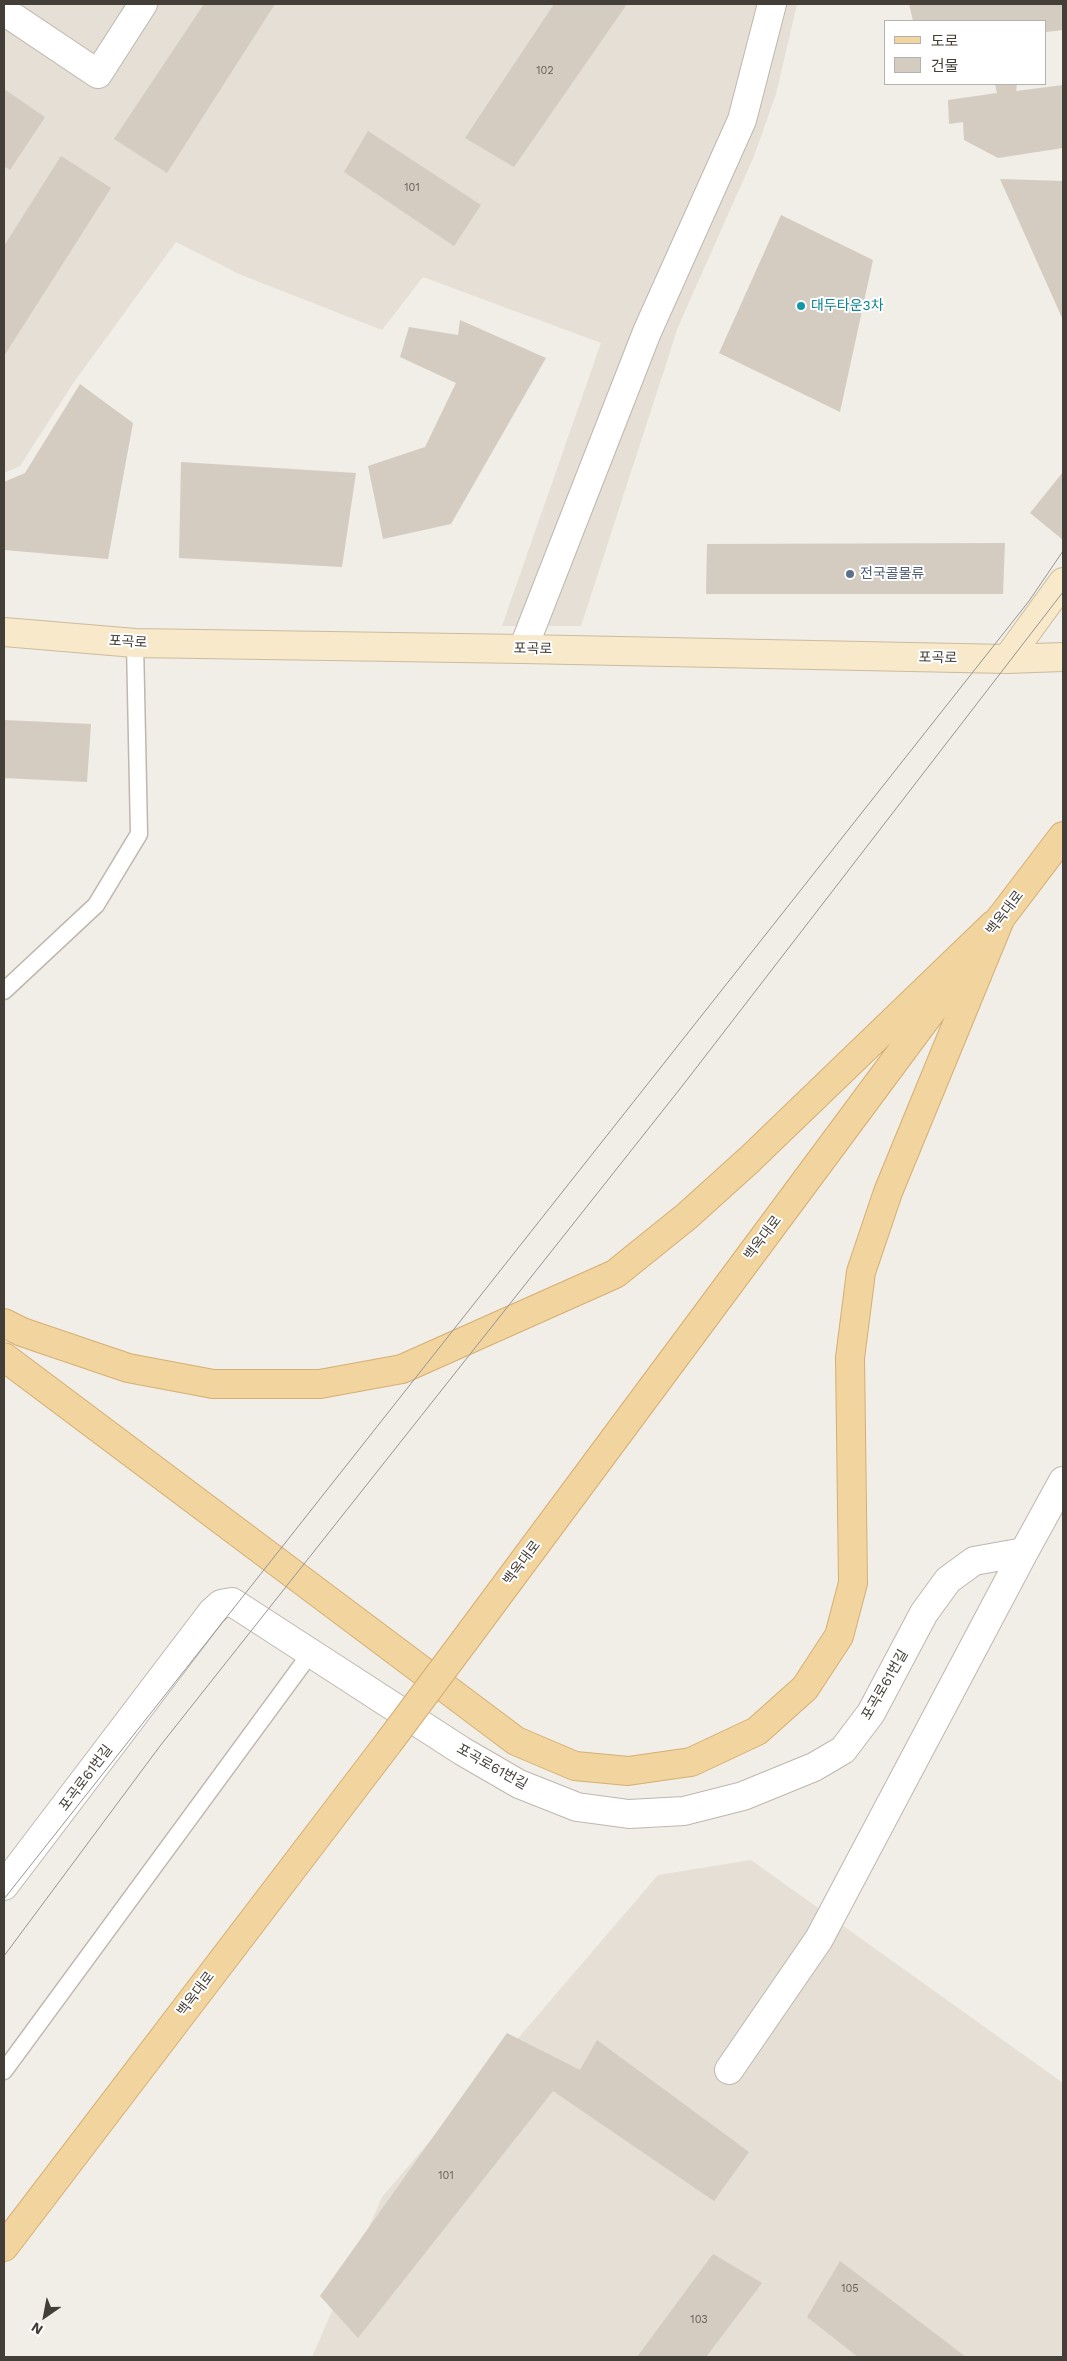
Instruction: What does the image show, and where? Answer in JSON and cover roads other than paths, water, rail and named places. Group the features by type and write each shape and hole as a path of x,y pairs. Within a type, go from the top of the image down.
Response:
{"main road":[{"name":"백옥대로","path":"4,2247 465,1640 1063,836"},
{"path":"4,1322 22,1332 128,1368 213,1384 320,1384 402,1369 615,1274 687,1216 749,1160 1001,917"},
{"path":"4,1357 516,1741 575,1766 628,1771 691,1762 757,1731 805,1688 838,1636 854,1582 850,1358 861,1272 888,1192 1001,917"}],"street":[{"path":"4,11 98,74 143,4"},
{"path":"523,649 647,332 742,120 772,4"},
{"path":"1007,659 1063,582"},
{"name":"포곡로","path":"4,632 135,644 523,649 1007,659 1063,657"},
{"path":"729,2070 819,1939 1063,1481"},
{"name":"포곡로61번길","path":"6,1878 212,1612 221,1604 232,1602 462,1751 519,1784 577,1807 629,1814 684,1811 743,1796 814,1767 843,1750 871,1713 924,1613 948,1580 974,1562 1024,1552"}],"lane":[{"path":"4,991 96,905 140,834 135,644"},
{"path":"4,2071 310,1654"}],"tram line":[{"path":"4,1899 1029,601 1063,551"},
{"path":"4,1956 160,1746 683,1085 1063,592"}],"place":[{"name":"대두타운3차","path":"801,306"},
{"name":"전국콜물류","path":"850,574"}]}
